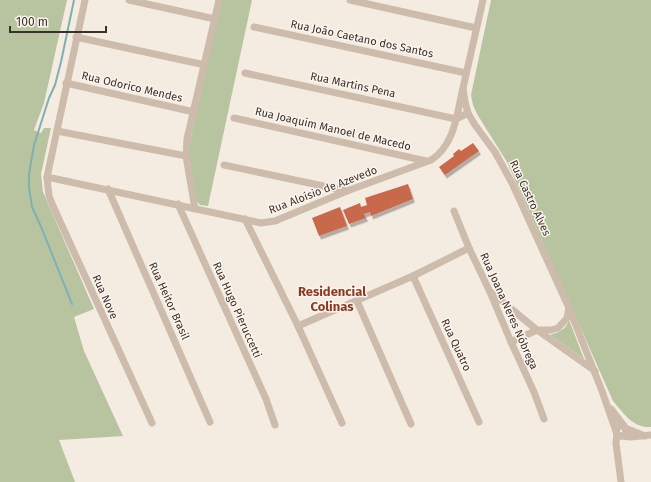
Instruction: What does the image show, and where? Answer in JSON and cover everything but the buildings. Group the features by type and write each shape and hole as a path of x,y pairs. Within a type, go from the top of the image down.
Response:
{"street":[{"name":"Rua Nove","path":"85,0 47,177 49,196 152,423"},
{"path":"129,0 215,19"},
{"path":"195,209 186,156 187,139 219,0"},
{"path":"350,0 476,28"},
{"name":"Rua Castro Alves","path":"483,0 463,88 468,114 495,152 507,172 569,308 618,434 616,443 621,482"},
{"name":"Rua João Caetano dos Santos","path":"254,27 466,73"},
{"path":"76,37 205,65"},
{"name":"Rua Martins Pena","path":"245,73 456,118"},
{"name":"Rua Odorico Mendes","path":"66,83 194,112"},
{"name":"Rua Aloísio de Azevedo","path":"47,177 178,204 260,223 275,221 347,191 439,156 452,135 463,88"},
{"path":"456,118 468,114"},
{"name":"Rua Joaquim Manoel de Macedo","path":"234,118 427,161"},
{"path":"57,131 186,156"},
{"path":"224,165 347,191"},
{"name":"Rua Heitor Brasil","path":"108,190 210,422"},
{"name":"Rua Hugo Pieruccetti","path":"178,204 266,399 275,425"},
{"name":"Rua Joana Neres Nóbrega","path":"454,211 469,248 534,392 544,419"},
{"path":"245,220 298,326 342,423"},
{"path":"298,326 413,276 469,248"},
{"name":"Rua Quatro","path":"413,276 479,422"},
{"path":"490,292 537,330 595,372"},
{"path":"357,301 412,424"},
{"path":"511,342 537,330 551,330 558,328 567,318 569,308"},
{"name":"Rua Castro Alves","path":"607,404 625,427"},
{"path":"618,434 626,432 625,427 648,436"},
{"path":"618,434 631,437 648,436"}],"green space":[{"path":"0,0 67,0 44,103 34,130 41,133 44,128 51,128 41,174 43,192 94,309 74,317 84,351 123,436 59,440 75,482 0,482"},
{"path":"221,0 252,0 208,206 200,205 196,200 189,163 189,146"},
{"path":"491,0 651,0 651,427 645,427 634,423 613,401 507,162 473,105 471,95"},
{"path":"569,320 584,359 550,335 562,330"}],"waterway":[{"path":"72,304 32,207 29,188 29,174 34,145 49,98 55,85 61,62 74,0"}],"district":[{"name":"Residencial Colinas","path":"332,298"}]}
